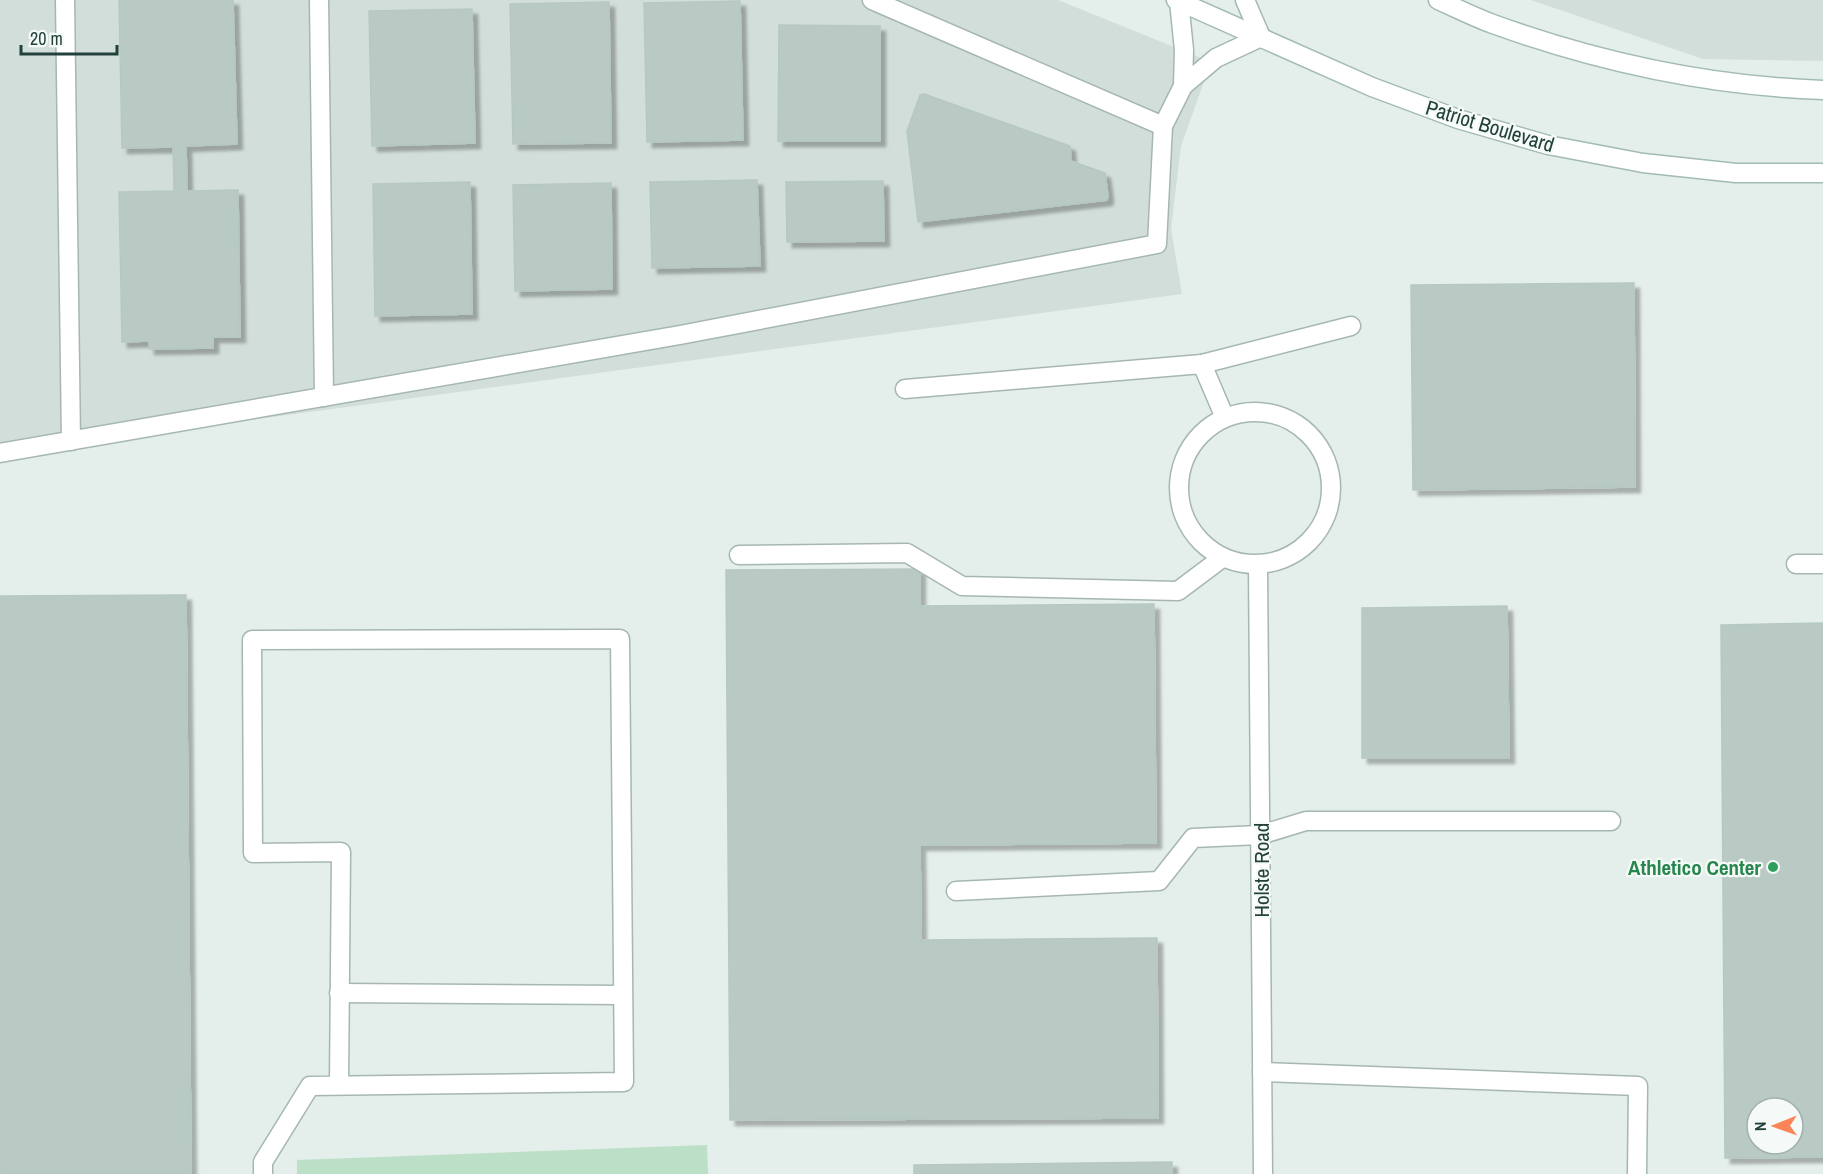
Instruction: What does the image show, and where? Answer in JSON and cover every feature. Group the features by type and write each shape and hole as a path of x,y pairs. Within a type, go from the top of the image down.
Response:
{"main road":[{"path":"65,0 71,441"},
{"path":"319,0 324,397"},
{"path":"872,0 1163,126"},
{"path":"0,453 680,335 1157,244 1163,126 1183,86 1216,58 1261,37 1245,0"},
{"path":"1438,0 1492,23 1592,55 1704,80 1823,90"},
{"path":"1178,1 1184,50 1183,86"},
{"name":"Patriot Boulevard","path":"1178,1 1372,87 1458,119 1548,146 1643,163 1736,173 1823,173"},
{"path":"905,389 1202,364 1351,326"},
{"path":"1202,364 1225,418"},
{"path":"1249,412 1273,413 1295,422 1314,438 1327,460 1332,484 1330,508 1320,531 1304,548 1282,561 1258,566 1239,564 1222,558 1201,543 1187,523 1179,499 1179,474 1193,444 1204,431 1225,418 1249,412"},
{"path":"739,555 907,553 962,586 1178,591 1222,558"},
{"path":"1796,564 1823,564"},
{"name":"Holste Road","path":"1258,566 1263,1174"},
{"path":"263,1174 263,1162 310,1086 624,1082 620,639 252,640 253,853 341,852 339,1085"},
{"path":"956,891 1159,881 1193,838 1260,835 1306,821 1611,822"},
{"path":"339,993 623,994"},
{"path":"1262,1072 1638,1086 1637,1174"}],"shaded area":[{"path":"0,0 1058,0 1211,62 1181,146 1171,229 1182,294 0,454"},
{"path":"1531,0 1823,0 1823,61 1703,59"}],"green space":[{"path":"707,1145 708,1174 297,1174 297,1160"}],"building":[{"path":"119,0 233,0 237,144 186,146 187,191 238,190 240,337 213,337 213,348 149,349 149,341 122,342 119,192 174,191 173,147 122,148"},
{"path":"740,1 743,140 647,142 644,3"},
{"path":"609,2 611,143 513,144 510,4"},
{"path":"472,9 475,143 372,146 369,11"},
{"path":"779,25 880,26 880,141 778,141"},
{"path":"924,94 1070,146 1071,161 1105,173 1107,200 918,222 907,131 920,95"},
{"path":"757,180 760,266 652,268 650,182"},
{"path":"883,181 884,241 787,242 786,182"},
{"path":"470,182 472,314 375,316 373,184"},
{"path":"611,183 612,289 515,291 513,185"},
{"path":"1634,283 1635,487 1413,490 1411,285"},
{"path":"920,569 920,606 1154,604 1156,843 920,845 921,940 1157,938 1158,1118 730,1120 726,570"},
{"path":"186,595 191,1174 0,1174 0,596"},
{"path":"1507,606 1509,758 1362,758 1362,608"},
{"name":"Athletico Center","path":"1823,623 1823,1157 1725,1158 1721,625"},
{"path":"1172,1162 1172,1174 914,1174 914,1165"}],"place":[{"name":"Athletico Center","path":"1773,867"}]}
